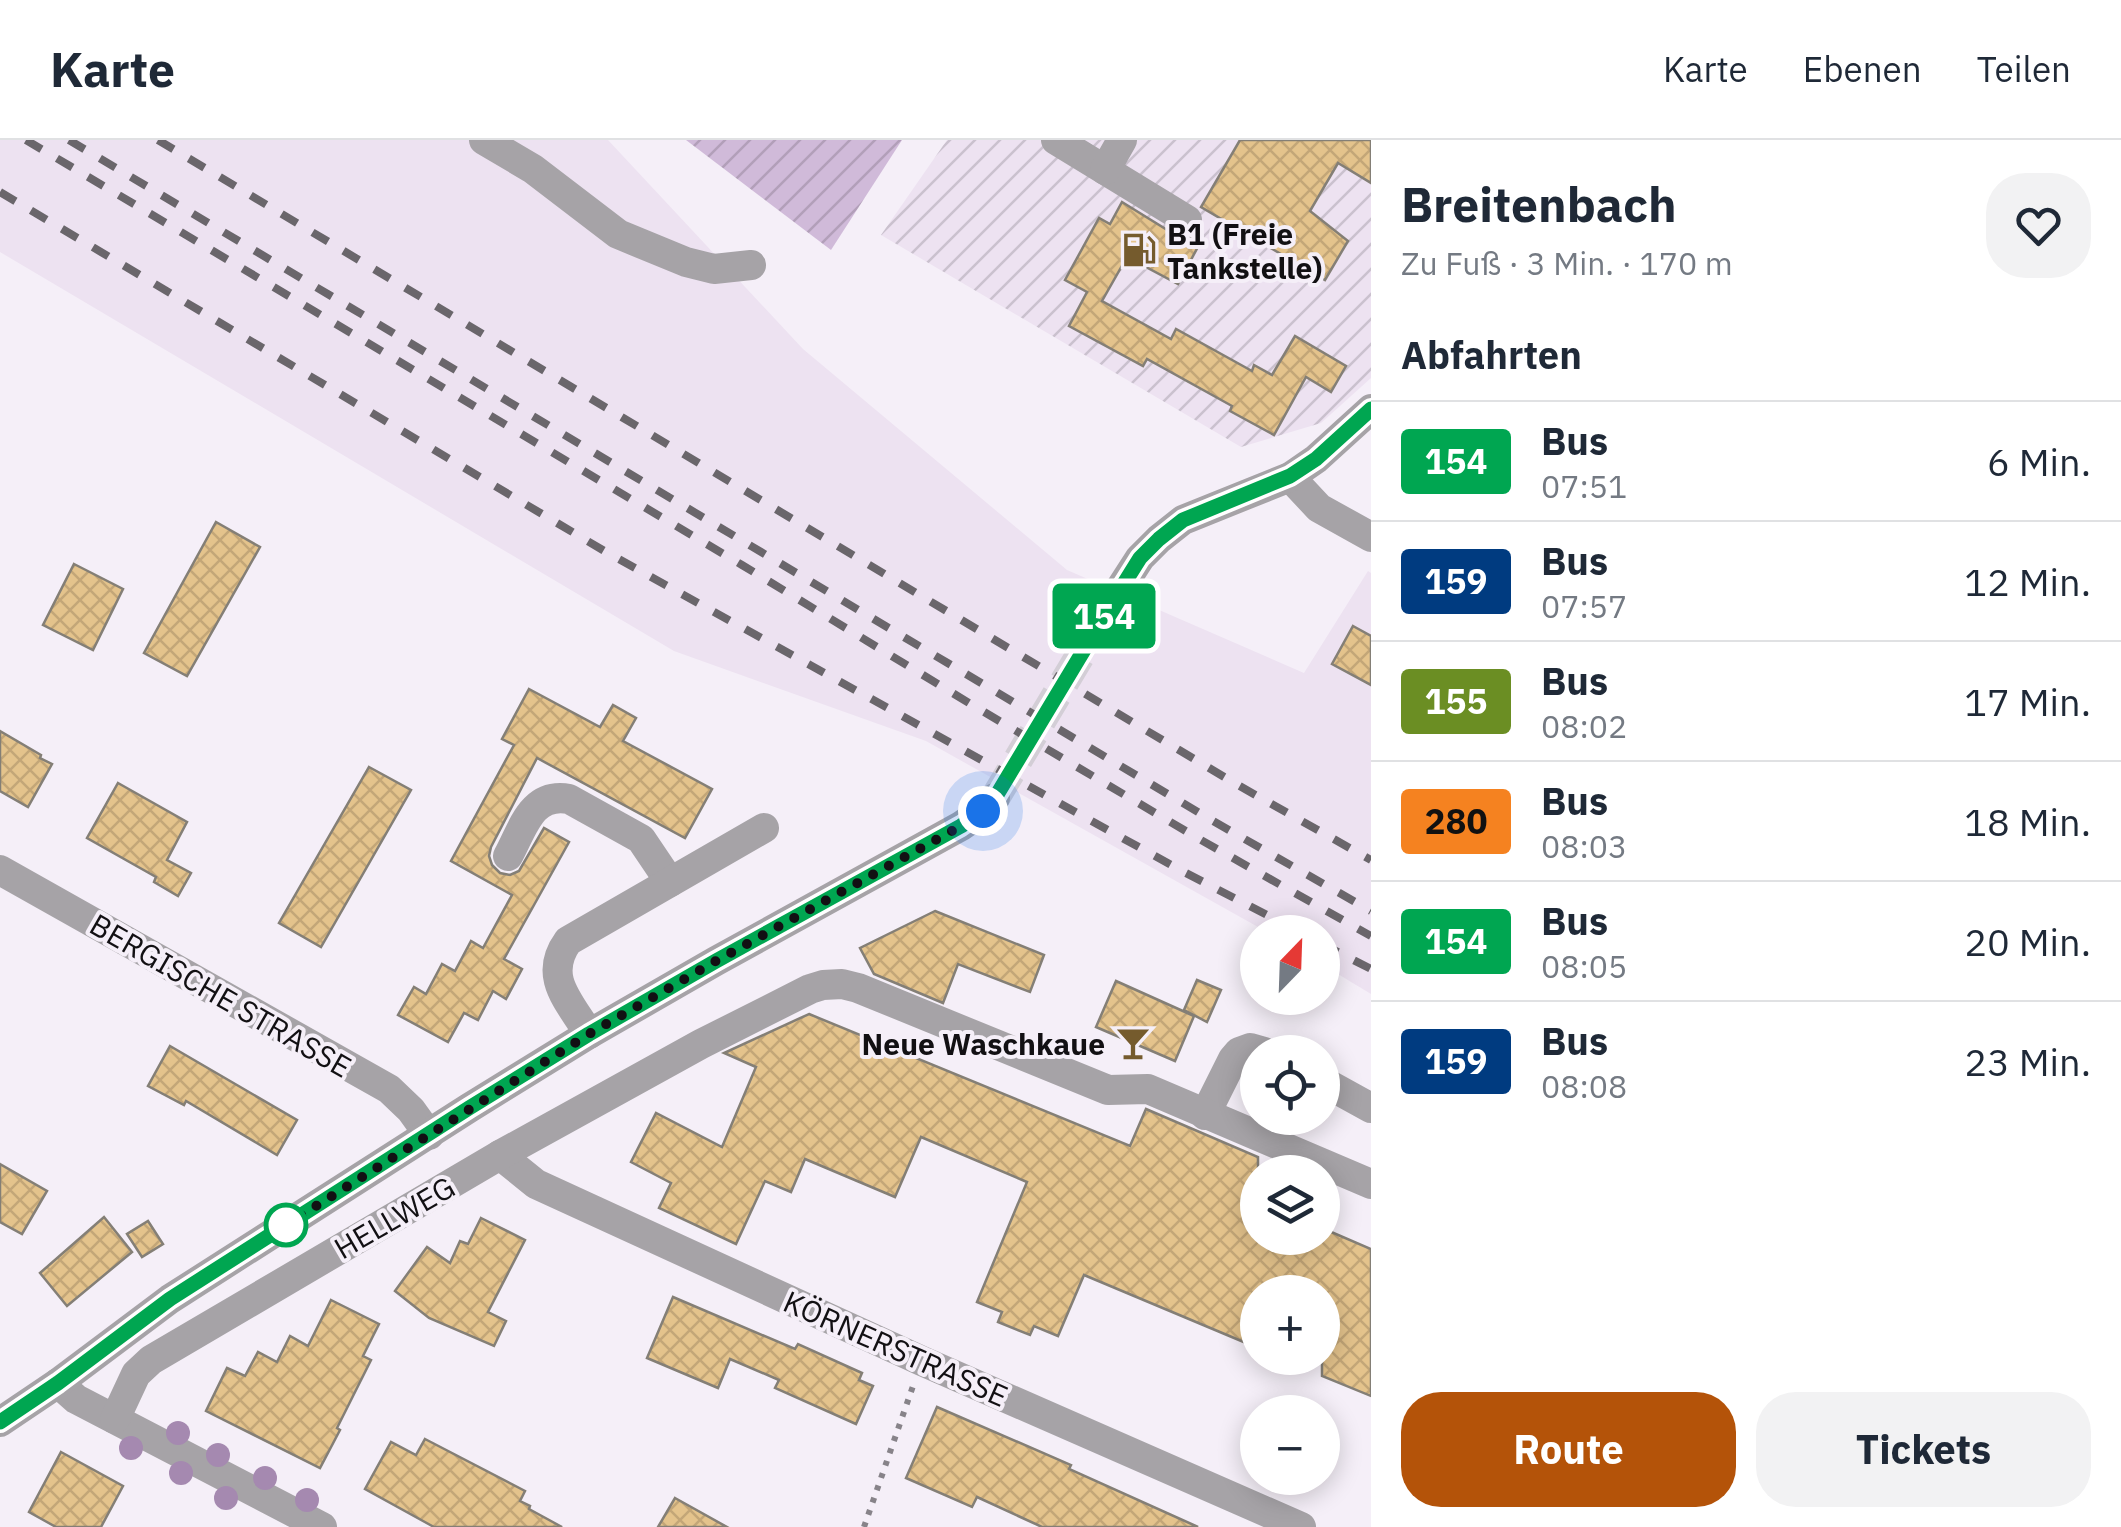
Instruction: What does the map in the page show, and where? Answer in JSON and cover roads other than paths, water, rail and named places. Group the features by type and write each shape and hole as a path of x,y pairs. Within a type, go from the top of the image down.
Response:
{"street":[{"path":"484,140 534,169 618,234 686,262 714,269 751,265"},
{"path":"1056,140 1187,220"},
{"path":"1106,170 1122,140"},
{"path":"1120,590 1140,558 1183,520 1290,476 1316,459 1371,409"},
{"path":"1290,476 1319,508 1371,537"},
{"path":"508,856 536,806 557,797 569,799 641,839 670,882"},
{"name":"HELLWEG","path":"0,1422 170,1299 589,1034 961,826 995,798"},
{"path":"589,1034 558,982 556,966 568,942 764,828"},
{"name":"BERGISCHE STRASSE","path":"0,870 389,1090 411,1110 428,1136"},
{"name":"HELLWEG","path":"115,1419 136,1374 151,1360 500,1155 700,1044 823,985 858,988 1108,1090 1148,1089 1371,1184"},
{"path":"1205,1115 1240,1052"},
{"path":"1340,1091 1371,1108"},
{"name":"KÖRNERSTRASSE","path":"500,1155 536,1184 922,1362 1301,1527"},
{"path":"58,1383 76,1400 322,1527"}],"tunnel":[{"path":"995,798 1120,589"}],"railway":[{"path":"26,140 974,706 1371,936"},
{"path":"69,140 1213,821 1371,911"},
{"path":"158,140 1236,784 1371,860"},
{"path":"0,192 606,552 1267,915"},
{"path":"1340,953 1371,969"}],"place":[{"name":"B1 (Freie Tankstelle)","path":"1139,250"},
{"name":"Neue Waschkaue","path":"1133,1043"}]}
